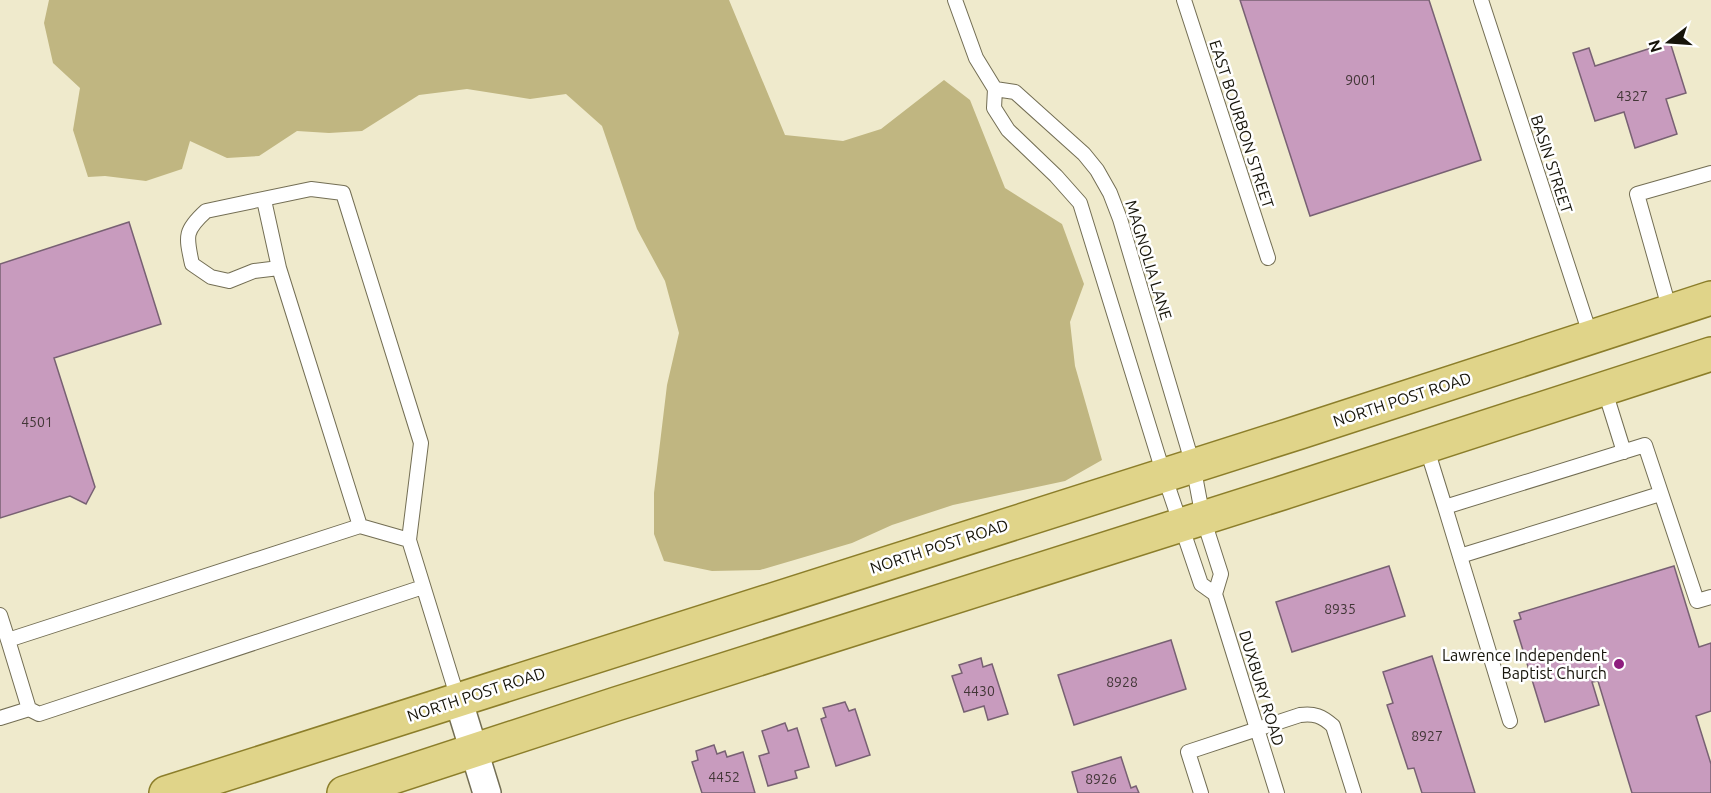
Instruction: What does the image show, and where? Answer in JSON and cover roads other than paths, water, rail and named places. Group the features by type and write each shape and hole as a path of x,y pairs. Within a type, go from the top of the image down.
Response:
{"main road":[{"name":"NORTH POST ROAD","path":"344,793 473,750 1185,496 1300,432 1711,298"},
{"name":"NORTH POST ROAD","path":"166,793 458,699 1185,496 1426,446 1711,354"}],"street":[{"path":"458,699 487,793"}],"lane":[{"path":"955,0 976,58 995,89 994,108 1008,130 1056,176 1080,203 1185,496"},
{"name":"EAST BOURBON STREET","path":"1184,0 1268,258"},
{"name":"BASIN STREET","path":"1481,0 1591,337"},
{"name":"MAGNOLIA LANE","path":"995,89 1015,92 1084,154 1097,170 1110,193 1120,219 1185,496"},
{"path":"1670,311 1636,194 1711,172"},
{"path":"279,268 254,271 229,282 211,277 192,264 186,238 193,222 206,211 311,189 343,193 421,443 409,540 458,699"},
{"path":"264,200 279,268 360,526"},
{"path":"1604,388 1624,452"},
{"path":"1445,507 1645,445 1698,601 1711,597"},
{"path":"1426,446 1510,721"},
{"path":"1460,556 1660,494"},
{"name":"DUXBURY ROAD","path":"1185,496 1201,584 1215,594"},
{"name":"DUXBURY ROAD","path":"1185,496 1221,574 1215,594 1277,793"},
{"path":"8,640 360,526 409,540"},
{"path":"0,718 29,709 39,714 423,587"},
{"path":"0,615 29,709"},
{"path":"1201,793 1188,752 1300,715 1312,714 1325,718 1333,726 1354,793"}],"place":[{"name":"Lawrence Independent Baptist Church","path":"1619,664"}]}
